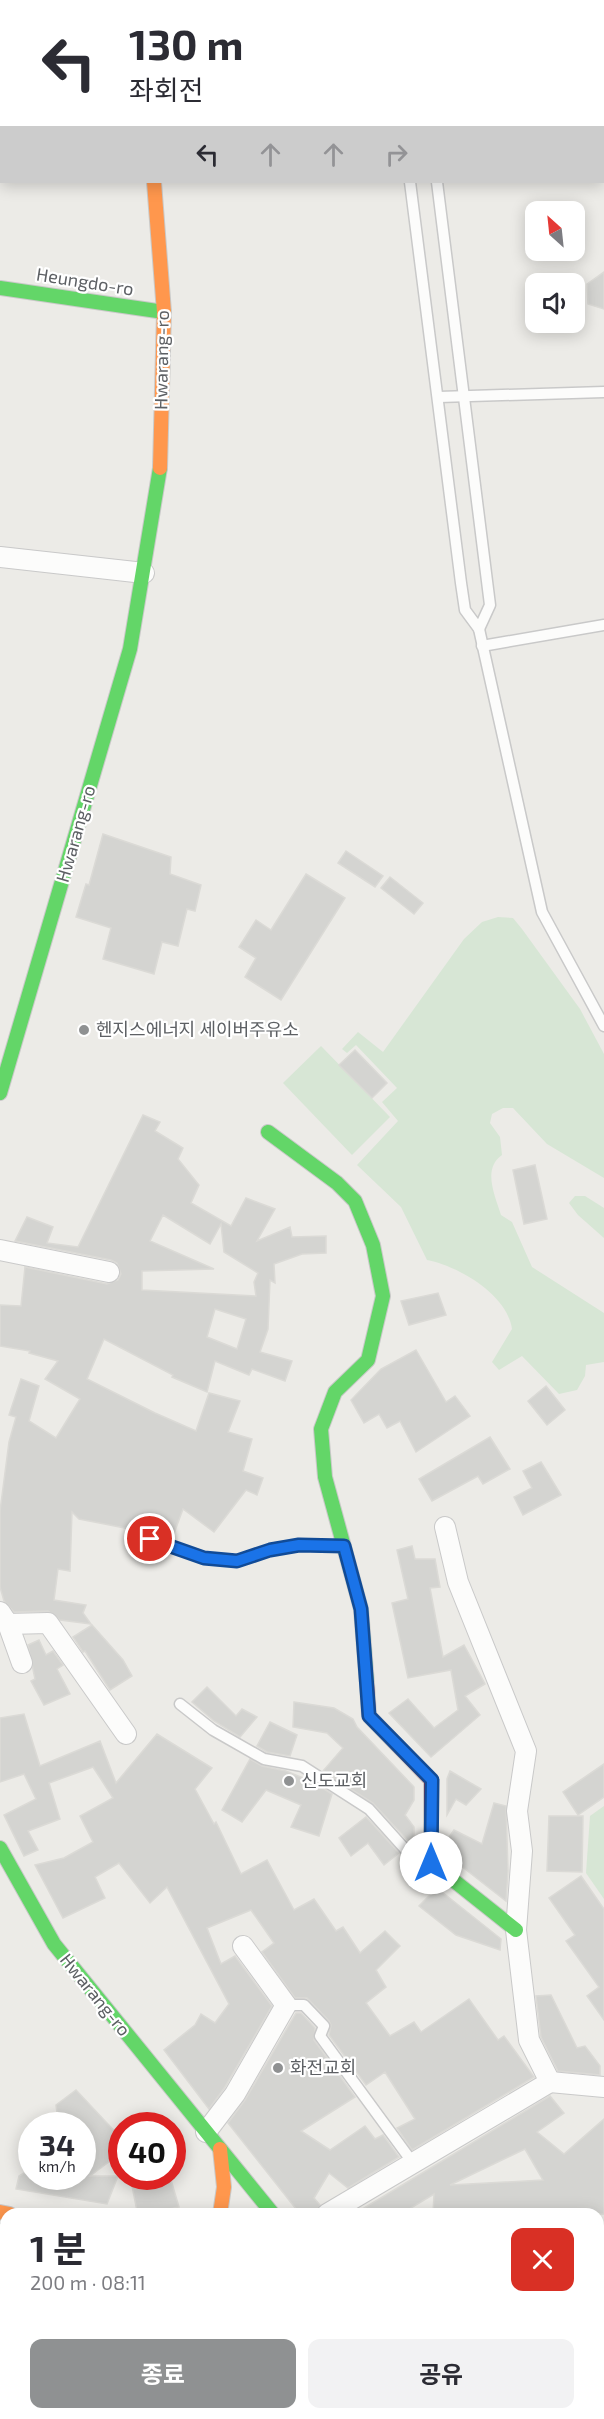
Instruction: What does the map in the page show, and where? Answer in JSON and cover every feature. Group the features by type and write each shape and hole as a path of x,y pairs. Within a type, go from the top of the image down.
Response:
{"main road":[{"name":"Hwarang-ro","path":"0,1093 130,649 160,482 164,312 154,183"},
{"name":"Heungdo-ro","path":"0,288 164,312"},
{"path":"268,1132 337,1183 355,1201 373,1245 383,1296 368,1360 335,1392 321,1429 325,1478 361,1609 369,1716 432,1780 431,1863 516,1930"},
{"name":"Hwarang-ro","path":"0,1848 54,1944 268,2208"},
{"path":"220,2149 224,2187 221,2208"}],"street":[{"path":"0,557 144,573"},
{"path":"0,1250 109,1272"},
{"path":"445,1527 458,1582 526,1751 517,1811 522,1851 516,1930 530,2040 550,2082"},
{"path":"22,1663 4,1618 48,1623 126,1734"},
{"path":"207,2132 235,2094 286,2005 243,1946"},
{"path":"337,2208 550,2082 604,2087"}],"lane":[{"path":"410,183 465,610 479,629 542,912 604,1026"},
{"path":"437,183 466,394 490,605 479,629"},
{"path":"439,397 466,394 604,392"},
{"path":"482,646 604,625"},
{"path":"150,1539 204,1558 237,1561 270,1550 299,1545 344,1546"},
{"path":"180,1704 213,1730 264,1759 302,1766 369,1809 413,1858 431,1863"},
{"path":"286,2005 304,2005 324,2026 320,2037 412,2163"}],"green space":[{"path":"498,917 513,918 522,929 580,1009 604,1054 604,1178 547,1144 513,1108 503,1108 492,1114 490,1123 500,1137 502,1155 496,1161 491,1175 493,1191 501,1215 512,1222 532,1267 604,1313 604,1362 586,1365 585,1376 577,1390 559,1394 522,1356 499,1370 492,1362 512,1329 501,1304 491,1293 466,1275 453,1268 427,1260 401,1207 357,1165 398,1121 382,1102 397,1088 356,1045 347,1053 342,1049 358,1032 383,1052 464,939 482,922"},
{"path":"321,1046 390,1117 352,1155 283,1083"},
{"path":"575,1196 585,1196 604,1208 604,1238 578,1215 569,1203"},
{"path":"604,1806 604,1899 586,1873 590,1816"}],"building":[{"path":"604,272 604,309 588,304 587,284"},
{"path":"103,834 171,857 170,874 201,885 195,911 187,909 178,946 162,942 154,974 103,959 111,928 76,917 86,884 89,885"},
{"path":"346,851 383,876 375,887 338,863"},
{"path":"306,874 345,898 281,1000 245,977 256,958 239,947 256,920 271,930"},
{"path":"390,877 423,903 414,914 381,888"},
{"path":"355,1050 387,1083 372,1098 339,1065"},
{"path":"143,1115 160,1122 155,1131 183,1148 178,1159 199,1185 191,1203 231,1226 246,1198 275,1209 257,1241 290,1227 292,1237 326,1236 326,1253 302,1254 274,1264 275,1283 270,1280 268,1329 260,1352 292,1361 285,1381 252,1369 249,1375 215,1361 207,1392 172,1377 173,1375 104,1339 87,1379 155,1413 196,1431 209,1393 240,1401 228,1432 252,1439 243,1471 263,1478 257,1495 246,1490 214,1532 183,1509 172,1539 130,1527 130,1529 79,1519 72,1512 70,1571 58,1569 54,1600 86,1605 83,1613 91,1624 60,1620 48,1611 14,1612 4,1601 0,1587 0,1511 9,1442 16,1417 9,1415 21,1379 39,1386 29,1421 56,1438 80,1399 45,1379 58,1361 29,1353 30,1351 0,1346 0,1305 21,1306 25,1267 107,1284 118,1280 121,1274 117,1263 111,1260 15,1241 27,1217 53,1227 47,1243 78,1247","holes":["163,1215 210,1244 221,1224 224,1252 258,1273 254,1282 256,1296 142,1290 142,1271 214,1269 150,1241","215,1309 246,1319 237,1349 207,1337"]},
{"path":"535,1165 547,1219 524,1224 513,1170"},
{"path":"438,1293 446,1315 409,1325 401,1301"},
{"path":"416,1350 446,1402 455,1396 470,1416 416,1452 400,1421 387,1428 379,1414 364,1423 351,1400 381,1369"},
{"path":"546,1386 565,1410 547,1425 528,1401"},
{"path":"490,1437 510,1469 483,1484 478,1476 432,1501 419,1479"},
{"path":"541,1462 561,1495 523,1515 514,1497 532,1488 523,1471"},
{"path":"412,1546 415,1559 435,1559 440,1587 430,1588 443,1657 464,1645 485,1684 465,1696 480,1715 431,1757 389,1713 408,1699 434,1728 458,1710 451,1670 408,1678 392,1603 408,1599 397,1550"},
{"path":"92,1625 123,1660 132,1676 110,1690 85,1651 83,1652 73,1637"},
{"path":"39,1640 46,1655 53,1651 63,1665 57,1669 70,1694 44,1705 31,1681 35,1679 28,1645"},
{"path":"207,1687 236,1716 242,1709 257,1717 240,1737 214,1721 192,1702"},
{"path":"294,1702 334,1708 353,1719 357,1727 414,1787 414,1800 405,1815 414,1827 412,1845 373,1803 323,1771 343,1748 327,1733 293,1727"},
{"path":"24,1714 40,1766 100,1741 116,1783 157,1734 212,1768 195,1789 214,1824 216,1822 241,1874 267,1860 294,1910 314,1899 336,1931 343,1927 360,1953 385,1931 400,1946 376,1970 386,1987 366,2003 390,2036 414,2022 421,2032 469,1999 498,2040 504,2036 534,2077 412,2150 397,2128 415,2119 385,2072 366,2085 329,2035 331,2025 329,2021 307,1998 295,1998 262,1952 274,1943 251,1910 207,1928 221,1964 235,1956 272,2006 225,2087 209,2109 164,2050 195,2025 201,2014 215,2023 229,2004 167,1887 150,1903 119,1863 95,1877 105,1898 63,1918 35,1865 64,1858 93,1842 80,1816 113,1798 93,1767 49,1783 60,1819 28,1831 38,1850 24,1856 4,1815 36,1799 24,1774 0,1782 0,1718"},
{"path":"270,1722 297,1735 290,1756 267,1752 257,1746"},
{"path":"250,1759 262,1766 286,1771 313,1782 332,1794 319,1836 291,1827 301,1805 266,1790 242,1822 222,1810"},
{"path":"604,1764 604,1797 578,1815 563,1792"},
{"path":"450,1771 481,1789 466,1805 456,1799 447,1815 447,1779"},
{"path":"494,1803 506,1806 508,1871 506,1901 447,1855 447,1840 454,1830 482,1844"},
{"path":"549,1816 583,1816 582,1872 547,1871"},
{"path":"366,1817 399,1853 384,1865 368,1843 351,1856 339,1838"},
{"path":"581,1876 604,1909 604,2020 587,1996 599,1987 566,1941 575,1935 549,1898"},
{"path":"437,1888 501,1939 500,1950 456,1935 419,1906"},
{"path":"551,1995 577,2048 585,2046 600,2066 600,2075 558,2071 541,2037 536,1996"},
{"path":"296,2013 301,2013 315,2028 314,2040 355,2097 301,2131 330,2150 365,2126 375,2139 383,2135 399,2157 348,2188 329,2173 314,2198 320,2205 318,2208 295,2208 228,2123 245,2100"},
{"path":"76,2090 108,2124 108,2162 96,2172 96,2112 57,2112 56,2105"},
{"path":"550,2096 564,2113 537,2132 564,2154 604,2119 604,2208 433,2208 434,2194 411,2208 364,2208","holes":["525,2149 543,2180 450,2185"]},
{"path":"96,2176 108,2176 108,2190 112,2190 107,2204 22,2190 96,2190"},
{"path":"133,2190 174,2190 179,2207 136,2208"}],"traffic: fast":[{"path":"0,288 164,312"},
{"path":"0,1093 130,649 160,468"},
{"path":"268,1132 337,1183 355,1201 373,1245 383,1296 368,1360 335,1392 321,1429 325,1477 361,1609 367,1684"},
{"path":"0,1848 54,1944 268,2208"},
{"path":"443,1872 516,1930"}],"traffic: slow":[{"path":"154,183 164,312 160,468"},
{"path":"220,2149 224,2187 221,2208"}],"traffic: jam":[{"path":"367,1684 369,1716 431,1780 431,1863 443,1872"}],"place":[{"name":"헨지스에너지 세이버주유소","path":"84,1030"},
{"name":"신도교회","path":"289,1781"},
{"name":"화전교회","path":"278,2068"}],"route":[{"path":"150,1539 204,1558 237,1561 270,1550 299,1545 344,1546 361,1609 369,1716 432,1780 431,1863"}]}
